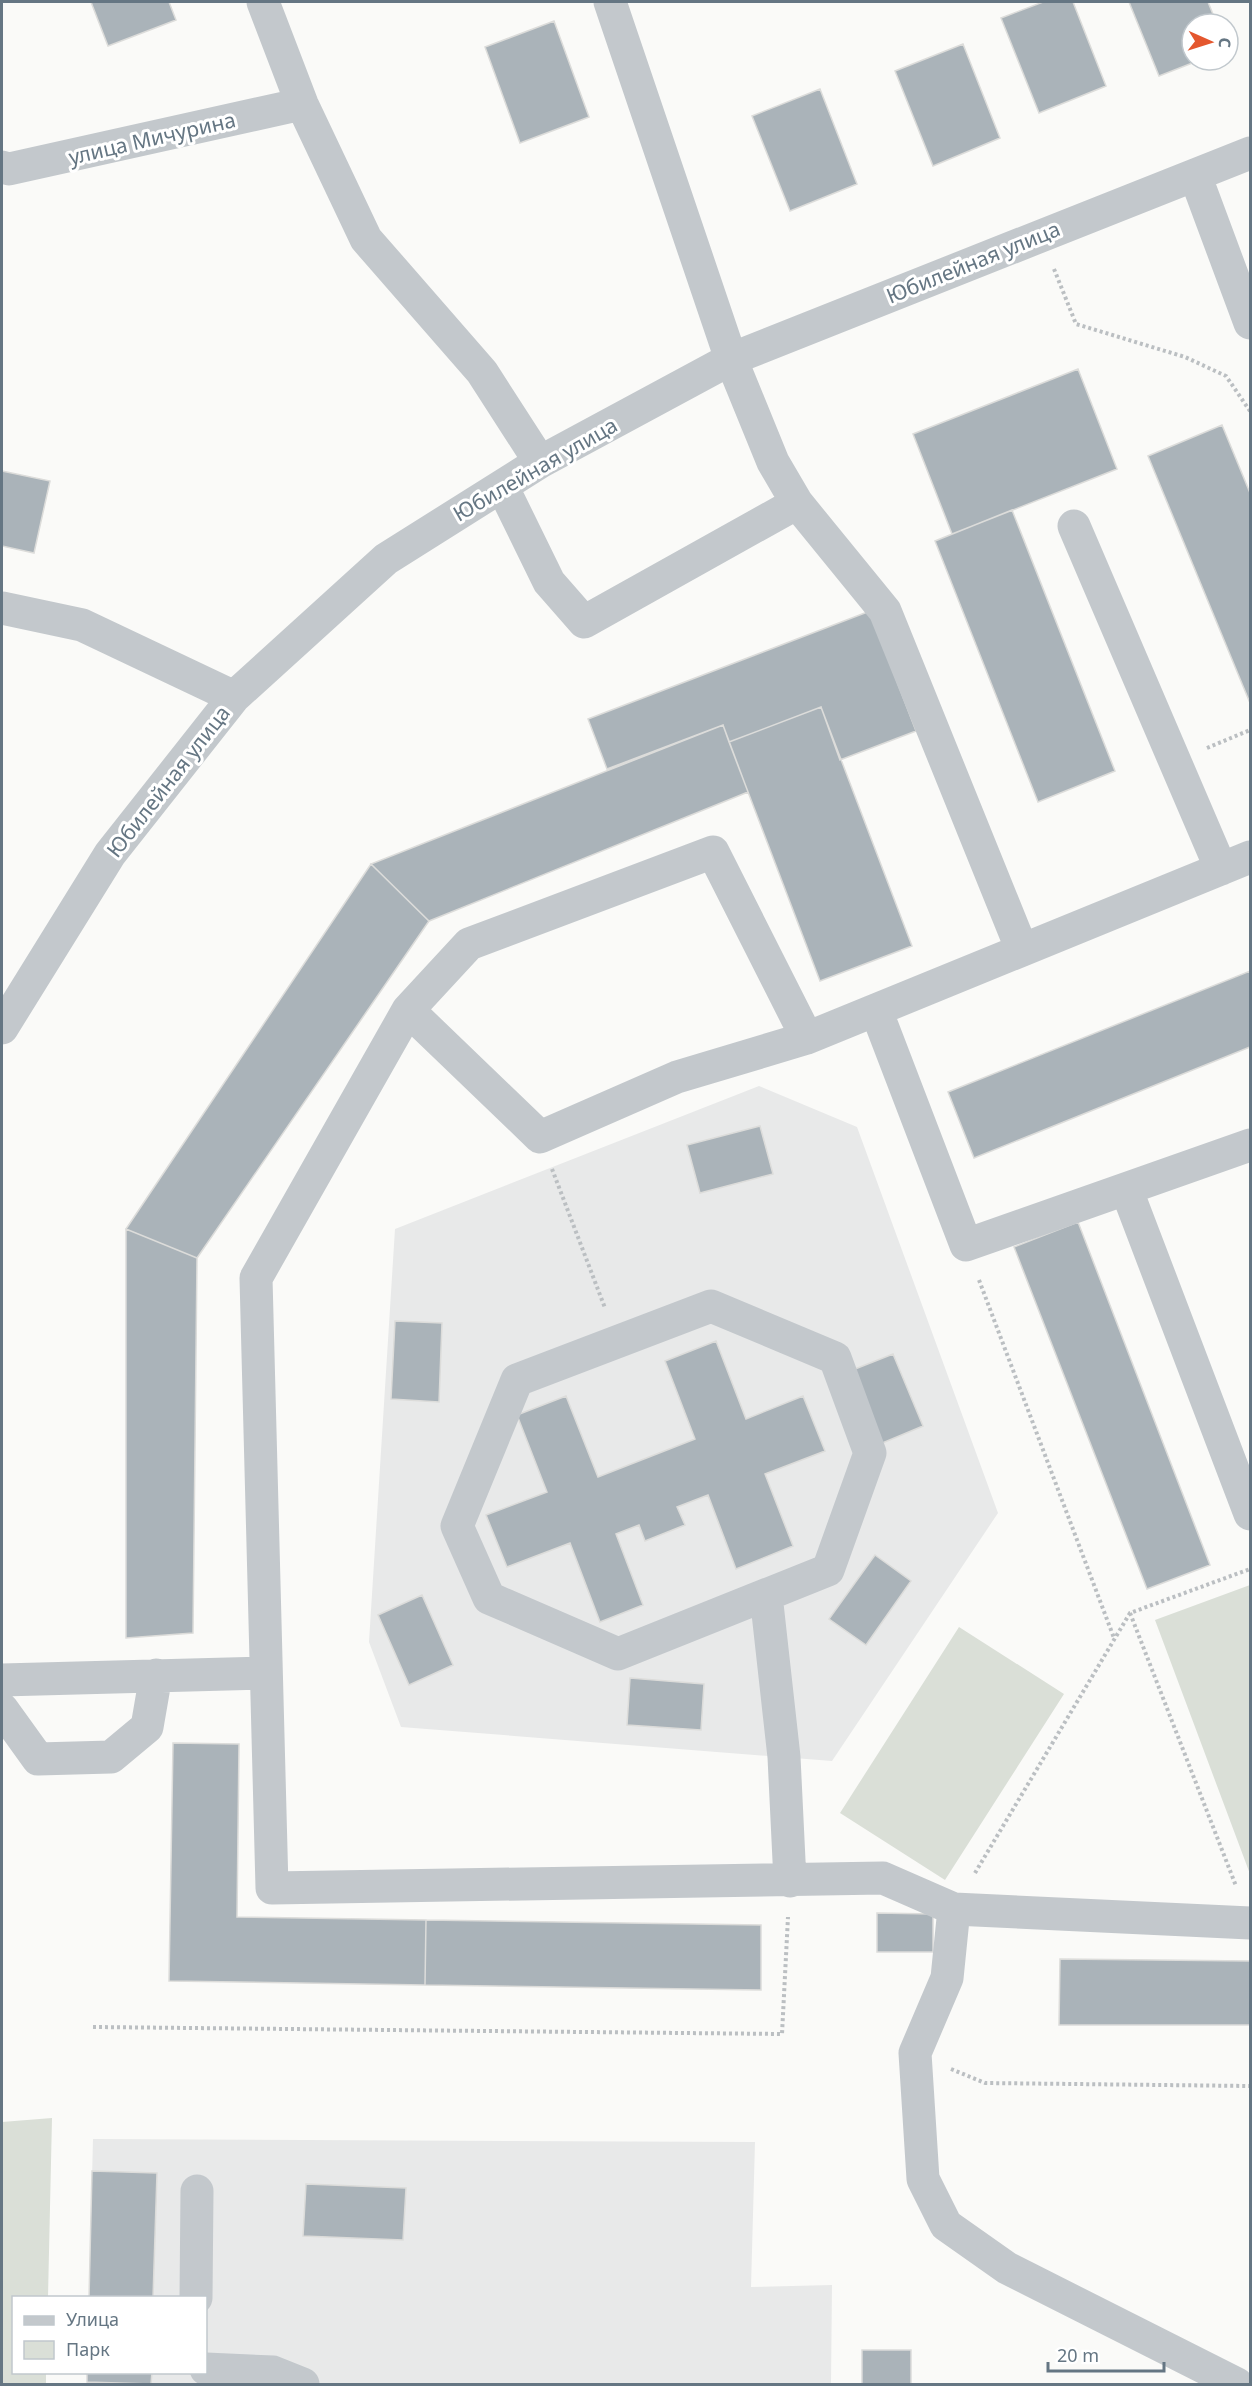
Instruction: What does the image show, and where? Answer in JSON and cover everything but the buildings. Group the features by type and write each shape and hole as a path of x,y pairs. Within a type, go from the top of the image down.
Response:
{"street":[{"path":"263,2 302,104 366,239 482,372 540,462"},
{"path":"610,2 731,359 773,462 797,503 885,611 1022,950"},
{"name":"улица Мичурина","path":"2,167 9,169 302,104"},
{"name":"Юбилейная улица","path":"2,1028 110,854 234,697 386,559 540,462 731,359 1251,153"},
{"path":"1195,175 1251,323"},
{"path":"502,486 549,582 584,622 797,503"},
{"path":"408,1010 540,1137 677,1077 807,1038 1236,863 1175,761 1074,526"},
{"path":"2,608 82,625 234,697"},
{"path":"807,1038 713,852 469,944 408,1010 256,1278 272,1888 883,1878 954,1909 1250,1923"},
{"path":"876,1010 966,1245 1127,1191 1251,1145"},
{"path":"1127,1191 1251,1514"},
{"path":"711,1306 835,1358 870,1453 828,1569 766,1595 618,1654 489,1598 457,1526 517,1380 711,1306"},
{"path":"766,1595 784,1757 790,1881"},
{"path":"2,1680 266,1672"},
{"path":"2,1709 38,1759 111,1757 147,1727 156,1675"},
{"path":"954,1909 947,1978 915,2053 923,2179 946,2225 1007,2268 1237,2385"},
{"path":"196,2296 197,2191"},
{"path":"207,2369 273,2372 303,2385"}],"path":[{"path":"1041,235 1076,324 1185,357 1226,376 1251,411"},
{"path":"1175,761 1251,730"},
{"path":"540,1137 617,1341"},
{"path":"966,1245 1114,1638"},
{"path":"954,1909 1130,1613 1251,1569"},
{"path":"1130,1613 1250,1923"},
{"path":"93,2027 782,2034 790,1881"},
{"path":"915,2053 985,2083 1251,2086"}],"shaded area":[{"path":"759,1086 857,1127 998,1513 832,1761 401,1727 369,1642 395,1229"},
{"path":"93,2139 755,2142 751,2287 832,2285 831,2384 87,2384 87,2374 207,2374 207,2296 89,2296"}],"green space":[{"path":"1250,1585 1250,1874 1155,1620"},
{"path":"959,1627 1064,1694 945,1880 840,1813"},
{"path":"52,2118 48,2296 12,2296 12,2374 46,2374 46,2384 2,2384 2,2122"}]}
